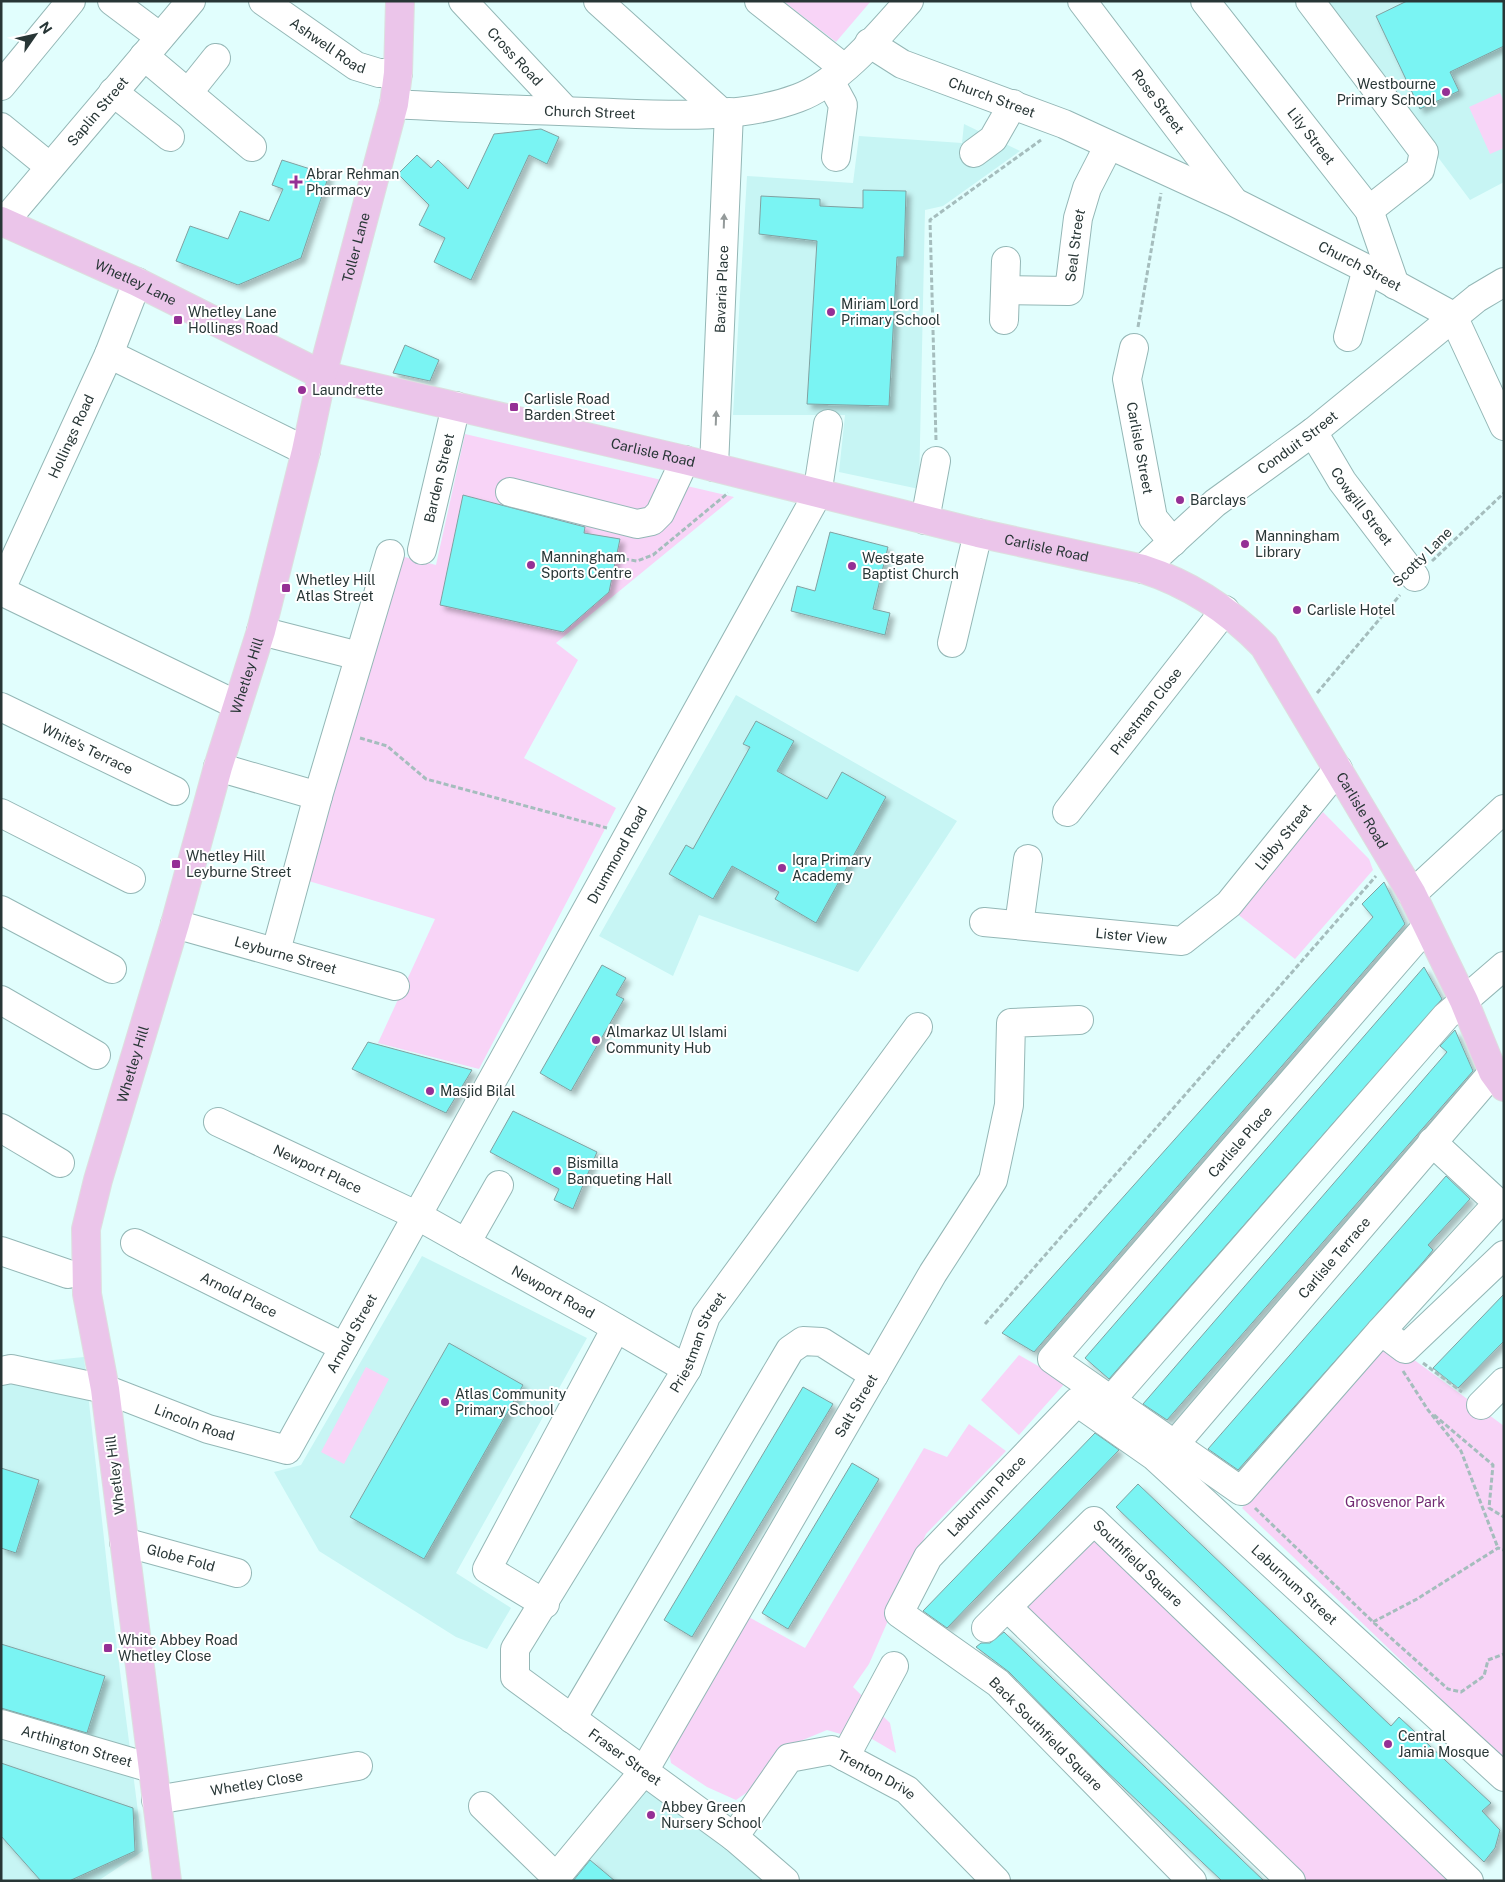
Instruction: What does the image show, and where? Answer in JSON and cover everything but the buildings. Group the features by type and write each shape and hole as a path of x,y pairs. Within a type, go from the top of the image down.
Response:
{"main road":[{"name":"Toller Lane","path":"322,375 394,104 398,73 400,1"},
{"name":"Whetley Lane","path":"3,221 137,282 322,375"},
{"name":"Carlisle Road","path":"322,375 727,470 818,495 978,533 1144,568 1164,575 1225,610 1242,623 1264,646 1304,709 1412,894 1499,1079"},
{"name":"Whetley Hill","path":"167,1881 151,1768 105,1389 87,1294 86,1229 98,1180 175,924 218,767 261,631 306,451 322,375"}],"street":[{"path":"1,86 71,1"},
{"path":"112,1 152,46 188,93 252,146"},
{"name":"Saplin Street","path":"3,221 191,1"},
{"name":"Ashwell Road","path":"263,1 356,66 379,73 398,73"},
{"name":"Cross Road","path":"463,1 566,111"},
{"path":"598,1 725,112"},
{"path":"759,1 837,74 843,105 836,157"},
{"path":"869,43 909,1"},
{"name":"Rose Street","path":"1082,1 1234,202"},
{"name":"Lily Street","path":"1205,1 1369,210 1395,284"},
{"path":"1310,1 1424,152 1420,170 1369,210"},
{"name":"Church Street","path":"394,104 494,110 686,115 769,107 800,98 837,74 869,43 902,64 1064,124 1234,202 1367,269 1453,316"},
{"path":"188,93 216,58"},
{"path":"113,92 170,137"},
{"path":"974,153 994,138 1012,104"},
{"name":"Bavaria Place","path":"725,112 727,470"},
{"path":"1,127 50,167"},
{"name":"Seal Street","path":"1006,290 1069,291 1078,218 1087,188 1109,145"},
{"path":"1004,320 1006,262"},
{"path":"1348,337 1367,269"},
{"name":"Hollings Road","path":"1,590 109,354 137,282"},
{"name":"Conduit Street","path":"1144,568 1215,503 1313,432 1476,298 1504,282"},
{"path":"1453,316 1504,426"},
{"name":"Carlisle Street","path":"1134,348 1128,380 1153,518 1173,542"},
{"path":"109,354 306,451"},
{"name":"Barden Street","path":"422,550 456,406"},
{"path":"818,495 828,424"},
{"name":"Cowgill Street","path":"1313,432 1342,481 1415,577"},
{"path":"510,492 637,524 652,521 660,513 685,460"},
{"path":"925,520 936,461"},
{"name":"Drummond Road","path":"418,1216 818,495"},
{"path":"952,643 978,533"},
{"path":"276,951 318,796 390,554"},
{"path":"1,590 237,705"},
{"name":"Priestman Close","path":"1067,812 1225,610"},
{"path":"261,631 359,656"},
{"name":"White's Terrace","path":"1,707 175,791"},
{"path":"218,767 318,796"},
{"name":"Libby Street","path":"1229,904 1338,769"},
{"path":"1412,894 1504,809"},
{"path":"1,813 131,879"},
{"path":"1019,925 1028,859"},
{"name":"Lister View","path":"984,922 1182,941 1229,904"},
{"path":"1,910 112,969"},
{"name":"Leyburne Street","path":"175,924 395,986"},
{"name":"Carlisle Place","path":"1112,1400 1052,1359 1427,926"},
{"path":"1432,1142 1498,1203 1381,1331 1241,1491 1112,1400 1446,1016 1504,966"},
{"path":"1,1000 96,1055"},
{"name":"Salt Street","path":"554,1879 644,1771 933,1273 994,1180 1009,1105 1011,1023 1079,1020"},
{"name":"Priestman Street","path":"515,1677 515,1649 545,1604 687,1369 706,1316 918,1027"},
{"name":"Carlisle Terrace","path":"1175,1444 1432,1142 1499,1079"},
{"name":"Newport Place","path":"218,1122 418,1216"},
{"path":"1,1128 60,1163"},
{"path":"466,1243 499,1186"},
{"name":"Newport Road","path":"418,1216 687,1369"},
{"name":"Arnold Street","path":"286,1450 418,1216"},
{"name":"Arnold Place","path":"135,1243 344,1347"},
{"path":"1,1251 68,1274"},
{"path":"1381,1331 1402,1356 1504,1254"},
{"path":"545,1604 487,1569 616,1328"},
{"path":"572,1719 790,1350 803,1341 822,1342 874,1375"},
{"name":"Lincoln Road","path":"1,1371 11,1369 105,1389 208,1429 286,1450"},
{"path":"1480,1405 1504,1382"},
{"name":"Laburnum Place","path":"905,1598 928,1557 1078,1402"},
{"name":"Laburnum Street","path":"1078,1402 1154,1456 1504,1777"},
{"name":"Southfield Square","path":"1007,1607 1094,1520 1469,1881"},
{"name":"Globe Fold","path":"124,1542 237,1573"},
{"name":"Back Southfield Square","path":"905,1598 899,1613 998,1683 1192,1881"},
{"path":"986,1628 1007,1607 1291,1881"},
{"path":"845,1757 894,1666"},
{"name":"Fraser Street","path":"515,1677 734,1837 785,1881"},
{"name":"Arthington Street","path":"1,1724 151,1768"},
{"name":"Trenton Drive","path":"734,1837 790,1758 832,1750 907,1790 996,1881"},
{"name":"Whetley Close","path":"156,1800 358,1766"},
{"path":"483,1806 554,1879"}],"path":[{"path":"936,461 930,220 1064,124"},
{"path":"1134,348 1165,170"},
{"path":"624,559 637,560 653,555 726,496 727,470"},
{"name":"Scotty Lane","path":"1304,709 1415,577 1504,492"},
{"path":"338,732 387,746 426,779 612,830 616,822 630,831"},
{"path":"985,1324 1391,858"},
{"path":"1402,1356 1480,1405"},
{"path":"1402,1356 1428,1410 1462,1450 1498,1548"},
{"path":"1428,1410 1493,1465 1489,1508 1504,1517"},
{"path":"1261,1501 1255,1508 1373,1622 1448,1689 1461,1692 1484,1676 1488,1660 1504,1654"},
{"path":"1498,1548 1504,1550"},
{"path":"1348,1635 1417,1599 1498,1548"}],"shaded area":[{"name":"Westbourne Primary School","path":"1321,1 1504,1 1504,182 1470,200"},
{"name":"Miriam Lord Primary School","path":"964,124 1020,151 943,206 925,210 919,489 839,472 845,415 733,415 747,176 853,183 859,136 962,143"},
{"name":"Iqra Primary Academy","path":"736,695 957,821 858,972 699,915 673,976 599,936"},
{"name":"Atlas Community Primary School","path":"422,1256 587,1338 456,1573 511,1608 487,1649 456,1637 319,1551 274,1472 301,1465"},
{"path":"84,1357 110,1593 143,1851 98,1881 1,1881 1,1365"},
{"name":"Abbey Green Nursery School","path":"644,1783 770,1881 558,1881"}],"green space":[{"path":"783,1 871,1 836,42"},
{"path":"1500,93 1504,101 1504,148 1490,154 1469,107"},
{"path":"465,434 734,497 556,643 578,660 524,758 616,808 479,1069 378,1043 435,919 302,879 397,555 436,565"},
{"path":"1323,812 1369,859 1373,870 1295,959 1236,913"},
{"name":"Grosvenor Park","path":"1398,1348 1504,1426 1504,1759 1242,1508 1385,1349"},
{"path":"1019,1355 1066,1382 1019,1435 981,1400"},
{"path":"366,1367 389,1379 344,1464 321,1452"},
{"path":"969,1424 1006,1451 926,1534 869,1664 853,1687 890,1723 896,1753 867,1736 861,1740 827,1730 798,1742 762,1782 736,1800 707,1787 671,1763 669,1752 747,1616 805,1648 924,1448 947,1457"},
{"path":"1098,1532 1458,1881 1307,1881 1029,1609 1027,1604"}],"place":[{"name":"Westbourne Primary School","path":"1446,92"},
{"name":"Abrar Rehman Pharmacy","path":"296,182"},
{"name":"Miriam Lord Primary School","path":"831,312"},
{"name":"Whetley Lane Hollings Road","path":"178,320"},
{"name":"Laundrette","path":"302,390"},
{"name":"Carlisle Road Barden Street","path":"514,407"},
{"name":"Barclays","path":"1180,500"},
{"name":"Manningham Library","path":"1245,544"},
{"name":"Manningham Sports Centre","path":"531,565"},
{"name":"Westgate Baptist Church","path":"852,566"},
{"name":"Whetley Hill Atlas Street","path":"286,588"},
{"name":"Carlisle Hotel","path":"1297,610"},
{"name":"Whetley Hill Leyburne Street","path":"176,864"},
{"name":"Iqra Primary Academy","path":"782,868"},
{"name":"Almarkaz Ul Islami Community Hub","path":"596,1040"},
{"name":"Masjid Bilal","path":"430,1091"},
{"name":"Bismilla Banqueting Hall","path":"557,1171"},
{"name":"Atlas Community Primary School","path":"445,1402"},
{"name":"White Abbey Road Whetley Close","path":"108,1648"},
{"name":"Central Jamia Mosque","path":"1388,1744"},
{"name":"Abbey Green Nursery School","path":"651,1815"}]}
